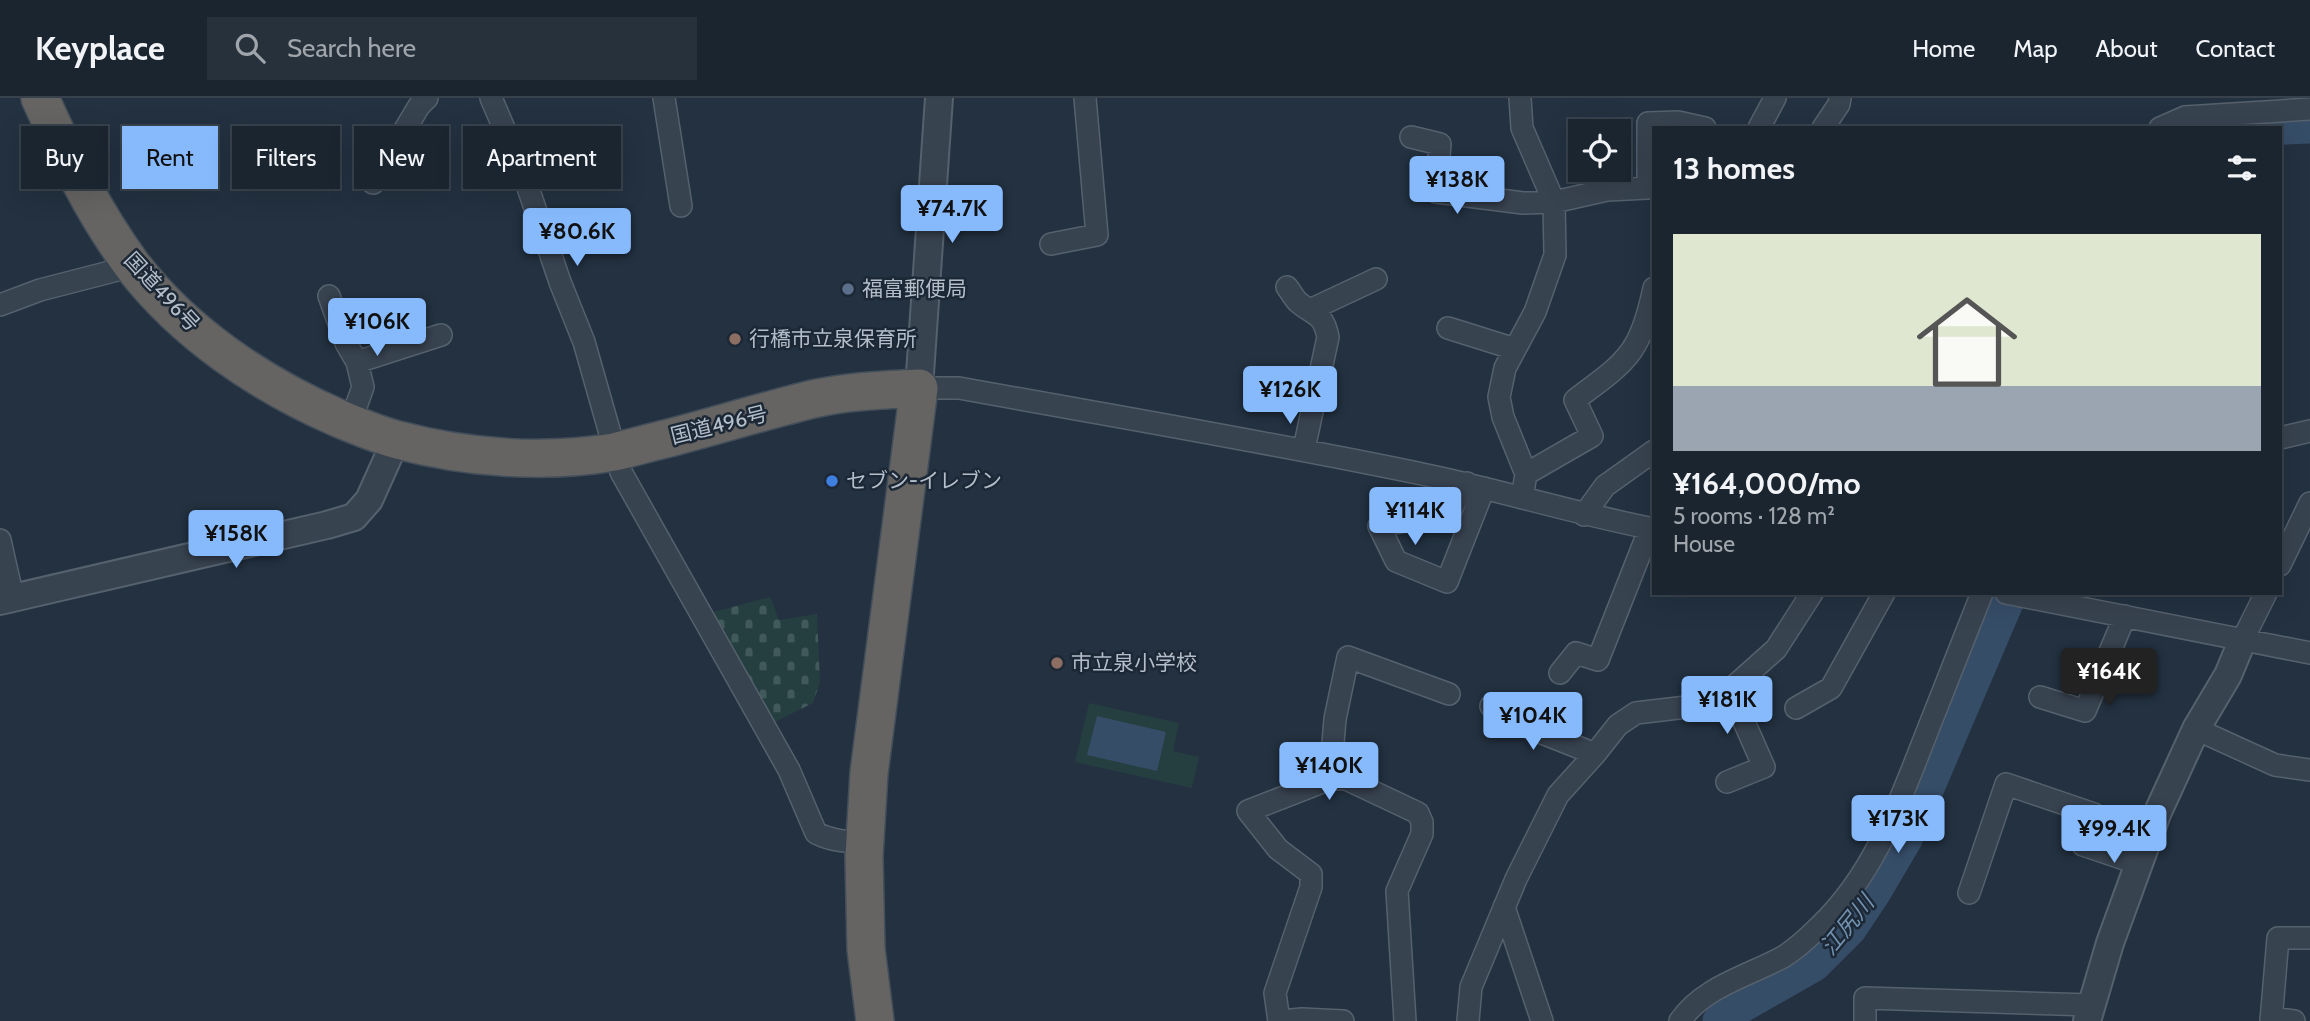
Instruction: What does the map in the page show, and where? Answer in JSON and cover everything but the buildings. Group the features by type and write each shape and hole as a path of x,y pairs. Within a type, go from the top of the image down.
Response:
{"highway":[{"name":"国道496号","path":"40,98 76,176 99,217 133,266 190,326 243,367 299,401 396,440 495,456 541,457 614,452 814,399 858,391 919,388"},
{"path":"875,1021 866,949 865,842 869,773 919,388"}],"street":[{"path":"407,126 427,98"},
{"path":"491,98 522,170 560,282 584,342 621,472 789,770 816,833 845,842 865,842"},
{"path":"664,98 681,206"},
{"path":"939,98 919,388 958,388 1304,449 1475,486 1584,515 1652,529 1598,660 1576,653 1560,673"},
{"path":"1051,244 1097,235 1085,98"},
{"path":"1520,98 1522,128 1554,202 1555,255 1535,312 1505,368 1499,397 1503,416 1526,474 1522,498"},
{"path":"1760,126 1774,98"},
{"path":"1824,126 1840,98"},
{"path":"2162,126 2183,108 2310,109"},
{"path":"1411,137 1440,144 1436,192 1523,203 1554,202 1607,190 1648,188 1648,123 1678,121 1697,126"},
{"path":"0,305 40,290 133,266"},
{"path":"1312,309 1376,279"},
{"path":"1287,287 1300,303 1312,309 1325,322 1328,337 1304,449"},
{"path":"329,296 346,343 357,362 363,387 350,423"},
{"path":"1526,474 1592,436 1575,400 1613,370 1635,346 1648,315 1652,297"},
{"path":"1448,328 1515,349"},
{"path":"357,362 441,335"},
{"path":"2282,438 2310,431"},
{"path":"0,540 7,599 327,525 354,517 369,500 396,440"},
{"path":"1584,515 1605,486 1652,452"},
{"path":"1475,486 1447,582 1396,561 1379,526 1437,515 1451,509 1475,486"},
{"path":"2282,561 2310,503"},
{"path":"1468,1021 1471,986 1504,907 1558,795 1618,725 1636,713 1695,706 1730,690 1776,649 1811,595"},
{"path":"1796,708 1831,688 1883,595"},
{"path":"1680,1021 1686,1012 1715,990 1784,956 1809,937 1848,894 1892,823 1981,595"},
{"path":"2015,595 2310,653"},
{"path":"1865,1021 1865,998 2090,1013 2110,943 2157,814 2196,729 2228,676 2265,595"},
{"path":"2040,697 2085,711 2125,616"},
{"path":"1330,779 1335,719 1348,657 1449,694"},
{"path":"1727,782 1764,767 1730,690"},
{"path":"1491,706 1532,729 1595,754"},
{"path":"2196,729 2275,765 2310,770"},
{"path":"1343,1021 1280,1021 1275,993 1311,887 1311,874 1278,849 1248,811 1330,779 1346,779 1418,814 1422,822 1422,834 1397,891 1405,1021"},
{"path":"1969,893 2006,784 2094,814 2083,845 2139,864"},
{"path":"1504,907 1542,1021"},
{"path":"2294,1021 2271,1019 2278,938 2310,938"}],"green space":[{"path":"770,597 779,620 817,614 820,682 813,703 771,724 710,613"},
{"path":"1089,703 1179,723 1173,751 1199,757 1192,788 1075,762"}],"water":[{"path":"1097,716 1166,732 1157,771 1087,755"}],"waterway":[{"name":"江尻川","path":"2282,127 2310,126"},
{"name":"江尻川","path":"1720,1021 1728,1013 1814,964 1849,929 1906,837 2009,595"}],"place":[{"name":"福富郵便局","path":"848,289"},
{"name":"行橋市立泉保育所","path":"735,339"},
{"name":"セブン-イレブン","path":"832,481"},
{"name":"市立泉小学校","path":"1057,663"}]}
